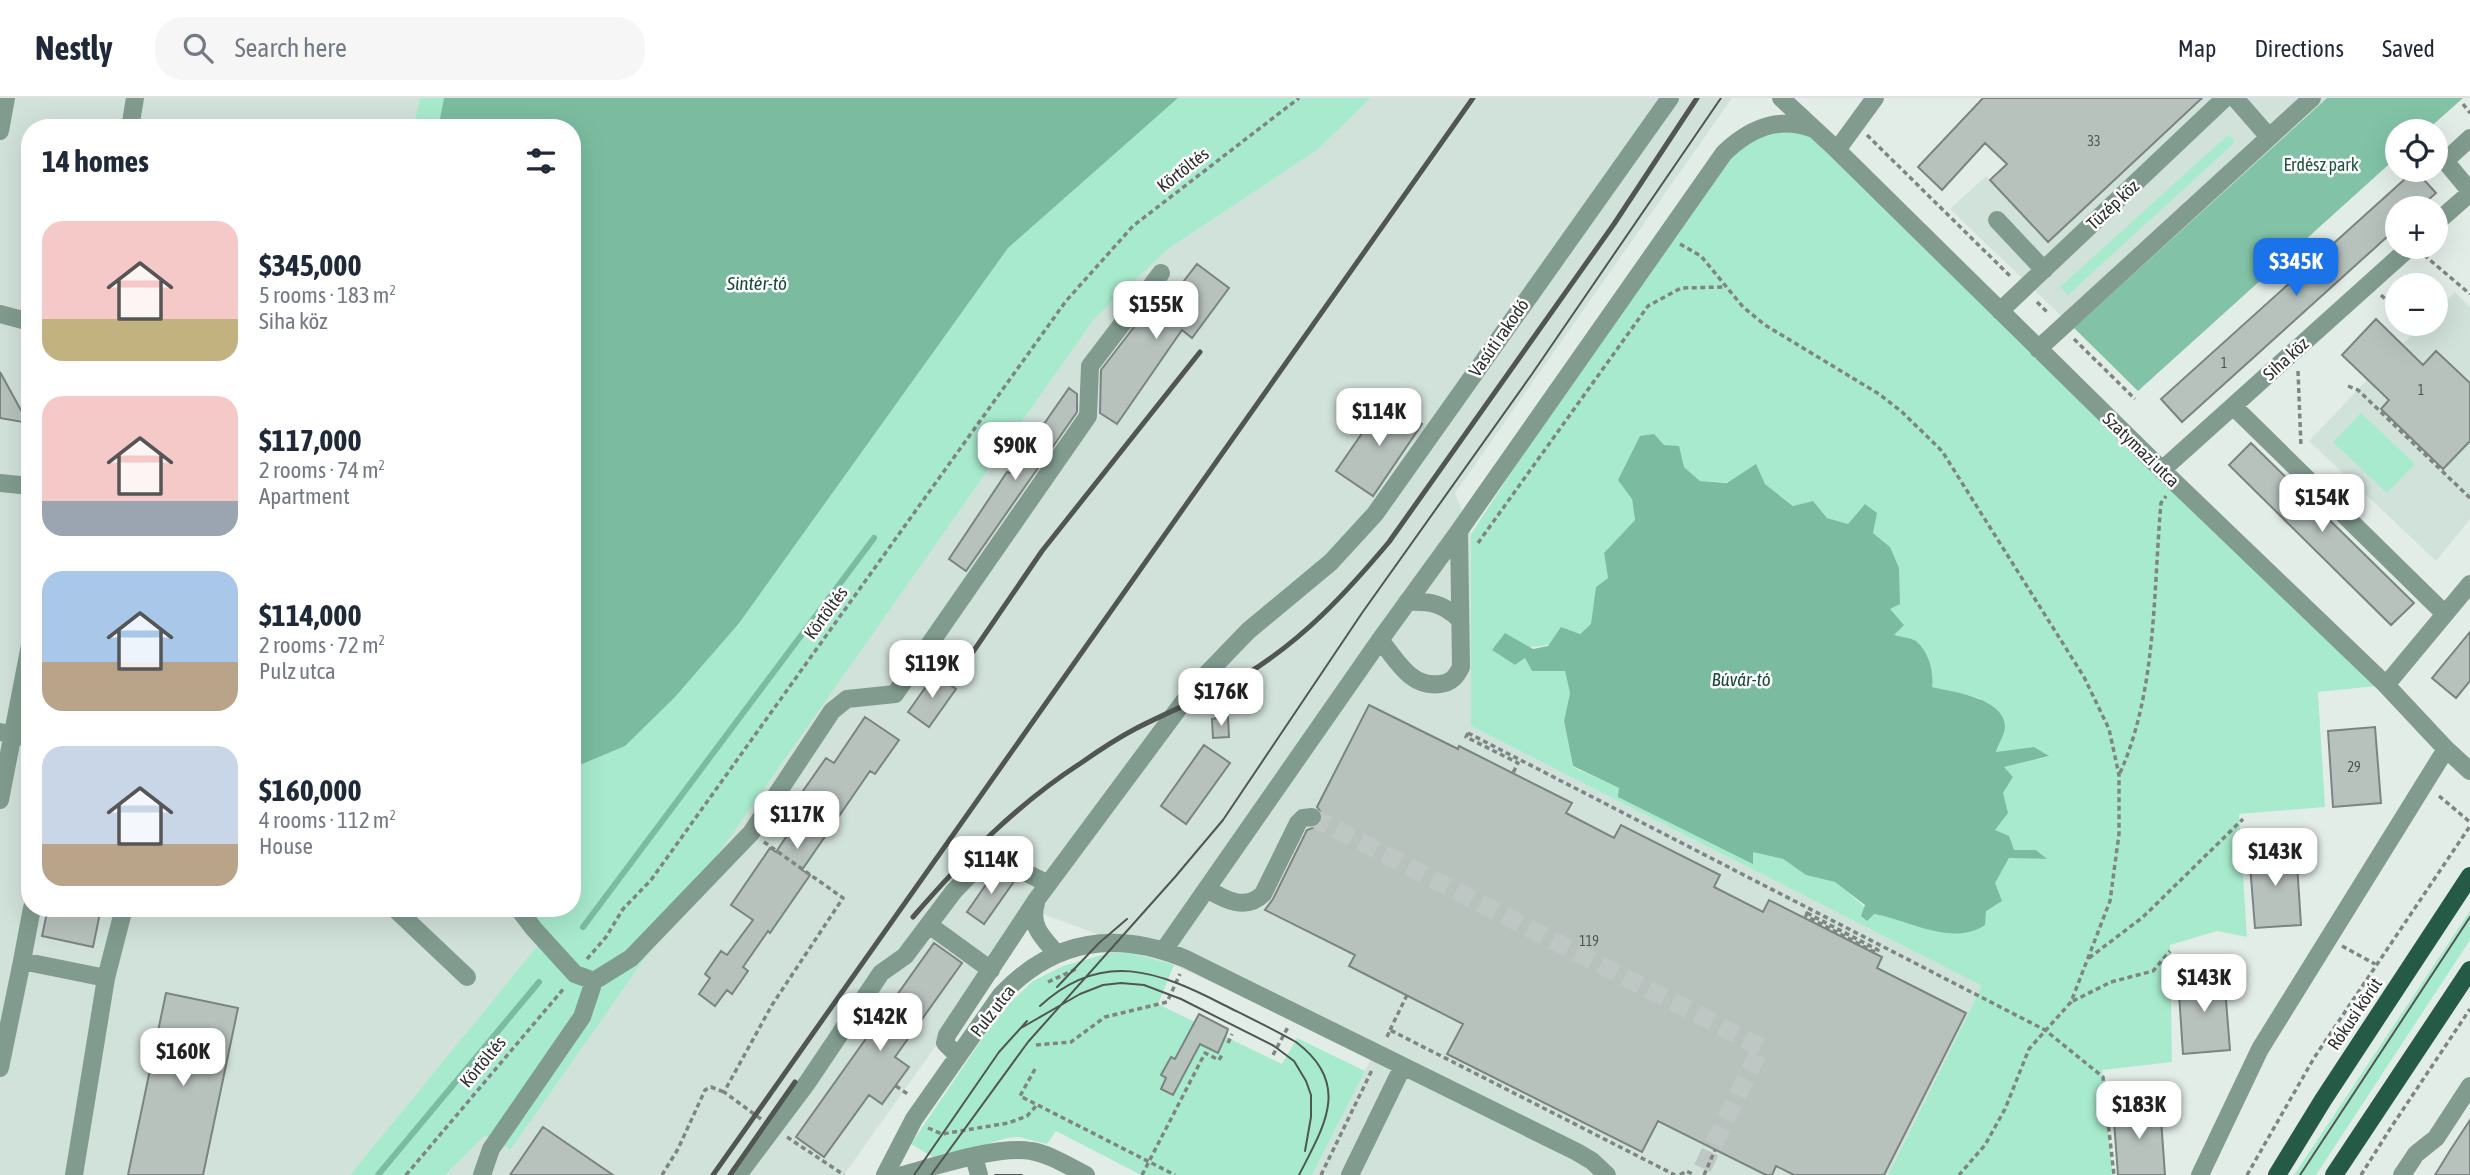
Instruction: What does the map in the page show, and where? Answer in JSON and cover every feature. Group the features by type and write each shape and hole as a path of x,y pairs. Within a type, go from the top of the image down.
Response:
{"main road":[{"name":"Rókusi körút","path":"2277,1175 2470,876"},
{"path":"2333,1175 2470,970"}],"street":[{"path":"0,131 6,98"},
{"path":"132,119 135,98"},
{"name":"Vasúti rakodó","path":"958,1056 947,1048 946,1038 1048,884 1196,685 1248,631 1332,562 1375,514 1670,98"},
{"name":"Szatymazi utca","path":"1781,98 2168,477 2386,685 2470,771"},
{"path":"1837,150 1875,98"},
{"name":"Tüzép köz","path":"2000,311 2225,98"},
{"path":"2235,98 2269,137"},
{"path":"2038,349 2312,98"},
{"path":"1164,950 1724,153 1752,131 1782,122 1811,128"},
{"path":"2448,151 2470,138"},
{"path":"2448,166 2470,192 2448,212"},
{"path":"1997,220 2044,270"},
{"name":"Siha köz","path":"2168,477 2233,406 2298,348 2407,259"},
{"path":"482,1175 491,1149 582,1017 594,981 631,958 751,833 832,711 847,699 895,694 1088,416 1090,366 1161,273"},
{"path":"0,314 21,319"},
{"path":"2233,406 2445,614"},
{"path":"2,481 21,484"},
{"path":"1380,640 1411,678 1426,686 1445,684 1455,677 1461,667 1459,531"},
{"path":"2386,685 2470,584"},
{"path":"1407,602 1428,601 1439,604 1459,619"},
{"path":"0,800 21,688"},
{"path":"2200,1175 2260,1049 2446,749"},
{"path":"1207,889 1225,900 1237,903 1256,901 1263,894 1298,823 1303,818 1312,817"},
{"path":"738,1175 807,1083 881,973 905,956 954,891 990,854 1048,884"},
{"path":"1037,899 1033,913 1035,928 1057,954"},
{"path":"0,1068 30,917"},
{"path":"75,1175 106,978 122,917"},
{"path":"404,917 467,977"},
{"path":"525,917 575,974 594,981"},
{"path":"929,925 991,970"},
{"name":"Pulz utca","path":"885,1175 914,1119 1001,995 1027,971 1057,954 1080,946 1112,942 1141,944 1164,950 1577,1152 1607,1175"},
{"path":"22,961 106,978"},
{"path":"1350,1175 1403,1066"},
{"path":"2402,1175 2416,1154 2436,1138 2470,1086"},
{"path":"903,1175 1015,1149 1044,1154 1086,1175"},
{"path":"974,1157 979,1175"}],"path":[{"name":"Körtöltés","path":"406,1175 606,937 623,909 651,880 1066,302 1133,226 1299,98"},
{"path":"2463,104 2470,113"},
{"path":"1857,124 2135,399"},
{"path":"1667,235 1701,257 1724,287 1765,325 1879,394 1942,451 2084,677 2109,729 2119,775 2119,834 2110,901 2071,1002"},
{"path":"2427,259 2470,294"},
{"path":"1460,556 1473,549 1648,306 1681,288 1724,287"},
{"path":"2298,348 2302,474"},
{"path":"2348,386 2358,390 2470,498"},
{"path":"2119,775 2138,726 2152,640 2161,503 2168,477"},
{"path":"1513,773 1518,763 1466,737 1468,733 2045,1030 2103,1077 2114,1175"},
{"path":"2247,1175 2314,1058 2470,824 2424,783"},
{"path":"2087,959 2143,917 2243,819"},
{"path":"724,1092 772,1005 843,898 751,833"},
{"path":"1824,925 1828,917"},
{"path":"1824,925 1878,950 1876,953 1824,925"},
{"path":"2328,938 2376,964"},
{"path":"1959,1175 1985,1144 2005,1109 2029,1049 2071,1002 2110,982 2153,971 2170,951"},
{"path":"1045,984 1084,966"},
{"path":"1036,1045 1072,1042 1105,1017 1167,1002 1181,972 1170,969"},
{"path":"1390,1030 1407,995"},
{"path":"2361,1175 2470,1009"},
{"path":"1273,1055 1296,1013"},
{"path":"1228,1042 1232,1034"},
{"path":"1142,1175 1205,1053 1219,1060 1222,1055"},
{"path":"1035,1069 1020,1096 1175,1175"},
{"path":"896,1086 912,1097 903,1111 942,1135 1008,1123 1027,1116 1036,1106"},
{"path":"662,1175 678,1149 705,1090 711,1087 724,1092 844,1175"},
{"path":"1704,1175 1715,1150"},
{"path":"1680,1175 1686,1171 1695,1175"}],"shaded area":[{"path":"0,98 420,98 415,119 21,119 21,917 519,917 539,944 350,1175 0,1175"},
{"path":"420,98 444,98 440,119 415,119"},
{"path":"1178,98 1371,98 1317,150 1168,249 1094,319 510,1150 485,1135 446,1175 350,1175 539,944 519,917 581,917 581,764 740,622 1008,248"},
{"path":"1371,98 1732,98 1455,493 1471,534 1471,726 1982,986 1888,1175 1312,1175 1372,1057 1174,965 1131,953 1109,953 1116,941 1032,910 844,1175 447,1175 485,1134 509,1150 1094,319 1168,249 1317,150"},
{"path":"2194,98 2198,102 2202,98 2327,98 2074,328 1950,209 1986,176 1990,180"},
{"path":"1797,123 2386,685 2318,692 2325,807 2239,814 2247,937 2217,931 2170,945 2172,1062 2102,1070 2113,1175 1888,1175 1982,986 1471,726 1471,534 1667,235 1737,140","holes":["1684,467 1700,481 1765,484 1794,506 1813,501 1827,518 1848,524 1864,505 1873,533 1890,547 1890,609 1894,635 1932,687 1979,698 2005,728 1996,753 2033,747 2048,757 2003,767 2013,777 2003,793 1995,830 2014,850 2036,850 2045,859 2009,858 1994,883 1986,911 1894,918 1873,914 1836,882 1806,875 1783,859 1752,851 1753,863 1619,788 1573,767 1564,722 1570,693 1565,671 1532,671 1525,658 1515,665 1492,650 1556,643 1580,633 1592,624 1596,587 1608,578 1604,553 1635,520 1632,499"]},
{"path":"2228,135 2234,140 2233,144 2068,295 2060,287"},
{"path":"2455,292 2470,307 2470,519 2436,561 2309,441 2367,380 2342,355 2376,319 2385,327 2385,336 2394,336 2403,344 2411,336 2448,336 2448,299"},
{"path":"2361,413 2415,464 2387,493 2333,442"},
{"path":"2470,911 2470,940 2316,1175 2294,1175"},
{"path":"1109,953 1131,953 1174,965 1158,1004 1282,1064 1297,1038 1365,1071 1312,1175 1141,1175 1056,1131 1047,1144 1019,1137 1007,1138 936,1159 911,1144 1001,1011 1033,981 1063,966"}],"green space":[{"name":"Erdész park","path":"2327,98 2463,98 2439,119 2385,119 2385,168 2138,391 2074,328"}],"water":[{"name":"Sintér-tó","path":"444,98 1178,98 1008,248 740,622 675,697 625,746 582,764 581,119 440,119"},
{"name":"Búvár-tó","path":"1654,434 1664,445 1679,446 1684,467 1700,481 1727,483 1756,464 1765,484 1793,506 1813,501 1827,518 1848,524 1865,504 1877,513 1873,533 1890,547 1899,568 1900,604 1890,609 1904,625 1894,635 1914,640 1921,646 1930,662 1932,687 1976,698 1996,709 2005,726 1996,752 2034,747 2049,756 2004,767 2013,777 2003,793 2008,813 1995,830 2009,836 2014,850 2036,850 2047,859 2009,858 1995,883 2002,901 1986,911 1985,925 1972,931 1945,933 1874,914 1867,921 1861,916 1865,905 1835,882 1806,875 1783,859 1753,852 1753,864 1618,797 1619,788 1573,766 1564,721 1570,693 1565,671 1532,671 1525,658 1515,665 1492,650 1505,633 1533,649 1548,646 1561,627 1580,634 1591,624 1596,587 1608,578 1604,553 1635,520 1632,499 1618,480 1640,436"}],"building":[{"path":"1983,98 2202,98 2048,242 1990,180 2007,164 1985,143 1942,190 1918,167"},
{"path":"2402,182 2426,182 2436,193 2433,196 2386,196"},
{"path":"2385,197 2385,239 2182,422 2161,399"},
{"path":"1197,264 1229,288 1192,338 1182,330 1117,424 1100,413 1101,370 1141,318 1151,324"},
{"path":"2376,319 2385,328 2385,336 2393,336 2423,365 2436,351 2470,383 2470,441 2443,469 2381,409 2389,400 2342,355"},
{"path":"0,372 21,410 21,422 0,418"},
{"path":"1069,388 1077,394 1077,412 966,571 949,559 1007,472 1010,473"},
{"path":"1385,400 1422,424 1373,496 1336,471"},
{"path":"2251,443 2414,603 2391,625 2229,465"},
{"path":"2470,632 2470,681 2456,698 2432,678"},
{"path":"935,674 956,689 929,727 908,712"},
{"path":"1369,705 1458,749 1459,746 1572,803 1566,813 1614,838 1621,825 1720,875 1714,887 1763,912 1769,900 1882,957 1877,968 1966,1013 1884,1175 1794,1175 1776,1166 1772,1175 1766,1175 1658,1121 1642,1152 1447,1054 1463,1024 1349,966 1355,955 1265,910 1307,830 1322,822 1323,815 1317,807"},
{"path":"865,717 899,740 875,774 870,771 802,870 810,875 743,967 748,971 732,994 727,990 715,1006 699,994 710,978 705,974 721,951 727,955 753,920 731,905 770,848 776,852 806,807 796,801 826,758 834,763"},
{"path":"1228,717 1229,737 1213,738 1212,719"},
{"path":"2375,727 2381,803 2333,807 2328,731"},
{"path":"1204,745 1230,763 1186,824 1161,806"},
{"path":"2296,849 2301,925 2255,928 2249,852"},
{"path":"996,870 1015,880 984,924 967,912"},
{"path":"46,917 99,917 93,947 42,936"},
{"path":"934,943 962,963 895,1057 909,1067 882,1104 869,1095 824,1157 796,1137"},
{"path":"2224,975 2230,1050 2183,1054 2178,978"},
{"path":"166,993 238,1008 203,1175 128,1175"},
{"path":"1199,1014 1228,1029 1218,1053 1200,1044 1173,1095 1161,1089 1166,1078 1161,1075 1171,1057 1175,1059"},
{"path":"2160,1105 2165,1175 2118,1175 2113,1108"},
{"path":"2470,1120 2470,1175 2435,1175 2451,1149"},
{"path":"543,1127 613,1175 510,1175"}],"waterway":[{"path":"583,927 874,538"},
{"path":"378,1175 539,982"}],"tunnel":[{"path":"1312,817 1761,1047 1699,1175"}],"tram line":[{"path":"931,1175 1028,1042 1223,820 1362,613 1532,374 1721,98"},
{"path":"2300,1175 2470,917"},
{"path":"1057,987 1099,943 1127,919"},
{"path":"1040,1006 1063,988 1086,977 1130,971 1153,975 1200,993 1296,1042 1313,1058 1324,1074 1328,1090 1324,1122 1299,1175"},
{"path":"1021,1028 1080,994 1103,985 1144,985 1181,999 1274,1046 1294,1061 1311,1095 1311,1117 1305,1151"},
{"path":"914,1175 999,1052 1027,1021"},
{"path":"995,1175 1022,1175"}],"railway":[{"path":"713,1175 1473,98"},
{"path":"913,917 991,834 1057,779 1128,733 1245,675 1286,647 1340,597 1389,542 1614,224 1697,98"},
{"path":"953,681 1042,551 1200,352"},
{"path":"730,1175 795,1082"}]}
